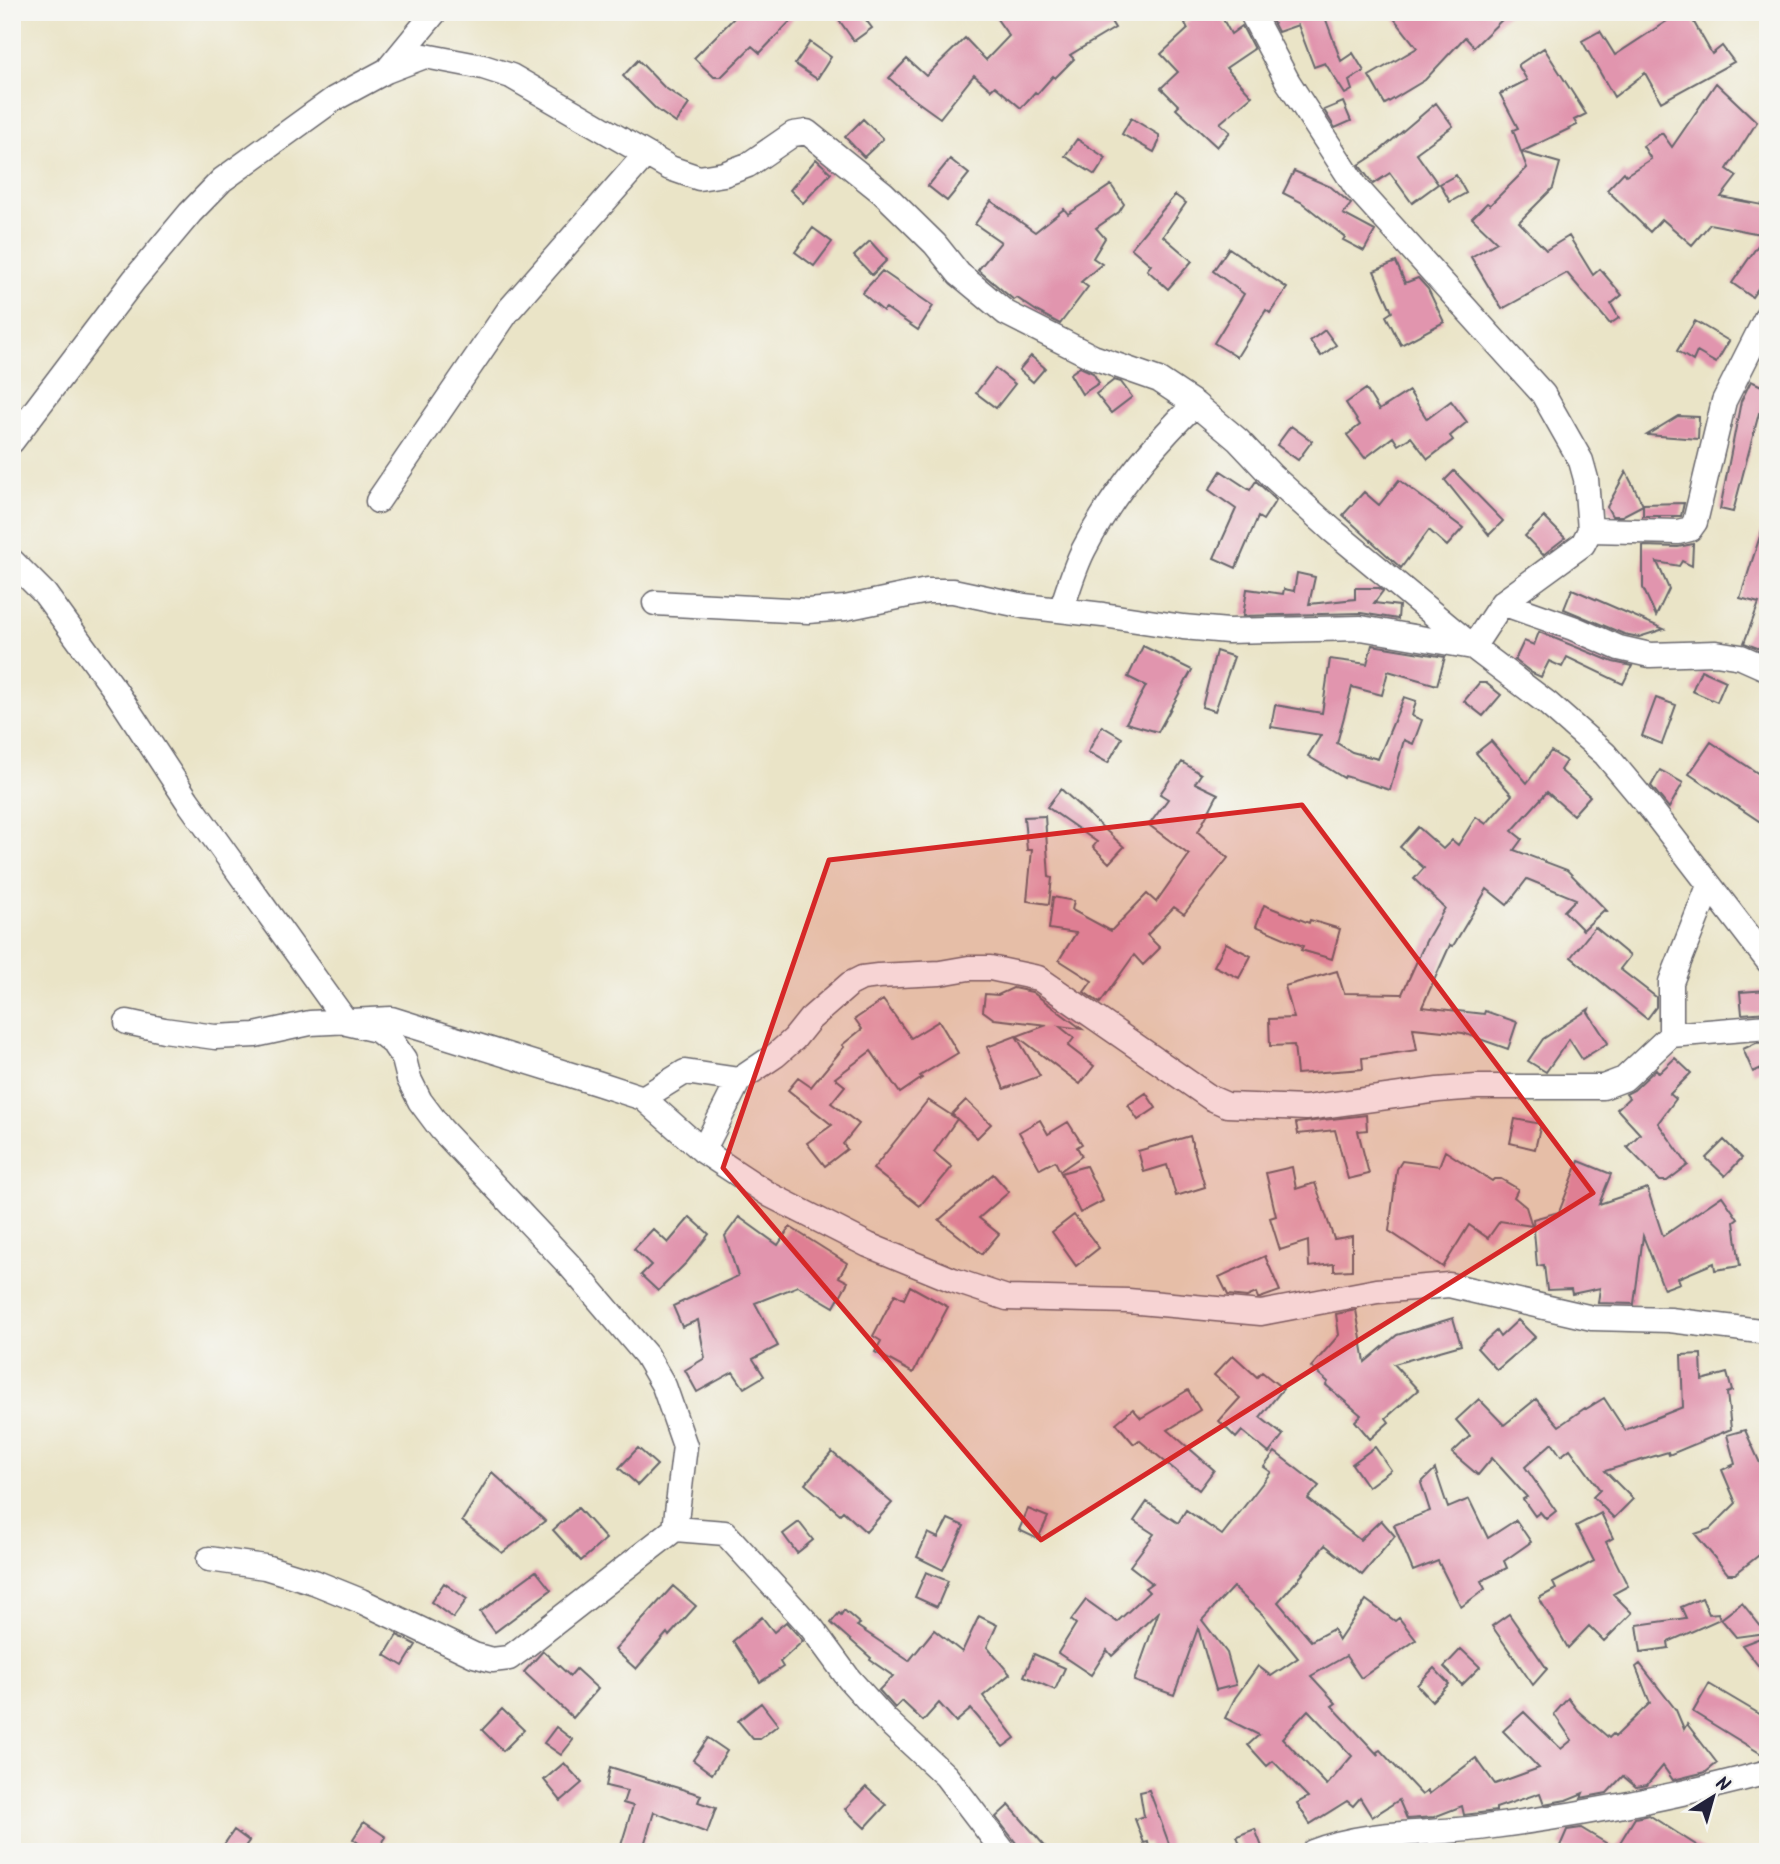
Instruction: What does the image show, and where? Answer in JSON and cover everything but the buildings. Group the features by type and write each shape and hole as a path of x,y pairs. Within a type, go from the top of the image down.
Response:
{"street":[{"path":"386,71 435,12"},
{"path":"1251,12 1289,82 1356,187 1543,394 1581,461 1586,479 1590,530 1583,544 1502,603 1474,647"},
{"path":"12,441 134,280 190,213 222,180 334,99 386,71 425,56 483,67 511,76 646,154 699,178 724,174 748,165 793,134 807,132 883,193 935,244 959,274 1006,313 1093,357 1159,380 1195,404 1238,440 1271,475 1332,530 1474,647 1547,703 1605,754 1651,809 1768,961"},
{"path":"378,501 508,312 646,154"},
{"path":"1590,530 1678,532 1690,529 1695,522 1724,401 1768,314"},
{"path":"1061,610 1083,551 1132,472 1162,436 1195,404"},
{"path":"12,561 53,604 115,690 187,800 347,1023 377,1030 393,1043 404,1059 409,1079 421,1101 441,1129 571,1267 646,1355 664,1386 685,1446 675,1529"},
{"path":"655,603 808,611 855,606 928,591 953,591 1024,606 1183,628 1228,631 1361,628 1474,647"},
{"path":"1502,603 1573,628 1619,648 1650,655 1716,653 1741,657 1768,669"},
{"path":"1671,1035 1671,982 1709,886"},
{"path":"703,1151 739,1080 776,1055 794,1039 810,1019 850,984 862,978 990,968 1038,978 1211,1098 1235,1105 1306,1108 1477,1087 1603,1087 1625,1079 1671,1035 1768,1027"},
{"path":"127,1022 215,1037 255,1035 310,1023 391,1019 643,1098 703,1151 770,1195 868,1245 953,1280 1007,1298 1128,1301 1261,1313 1377,1291 1449,1285 1592,1318 1670,1320 1768,1332"},
{"path":"643,1098 685,1072 739,1080"},
{"path":"209,1559 265,1567 314,1582 474,1654 502,1660 520,1650 675,1529 725,1533 811,1627 849,1679 885,1719 946,1776 1004,1852"},
{"path":"1313,1852 1343,1841 1367,1837 1444,1833 1576,1814 1697,1790 1768,1772"}],"highlighted area":[{"path":"1302,805 1593,1193 1041,1540 723,1168 829,860"}]}
